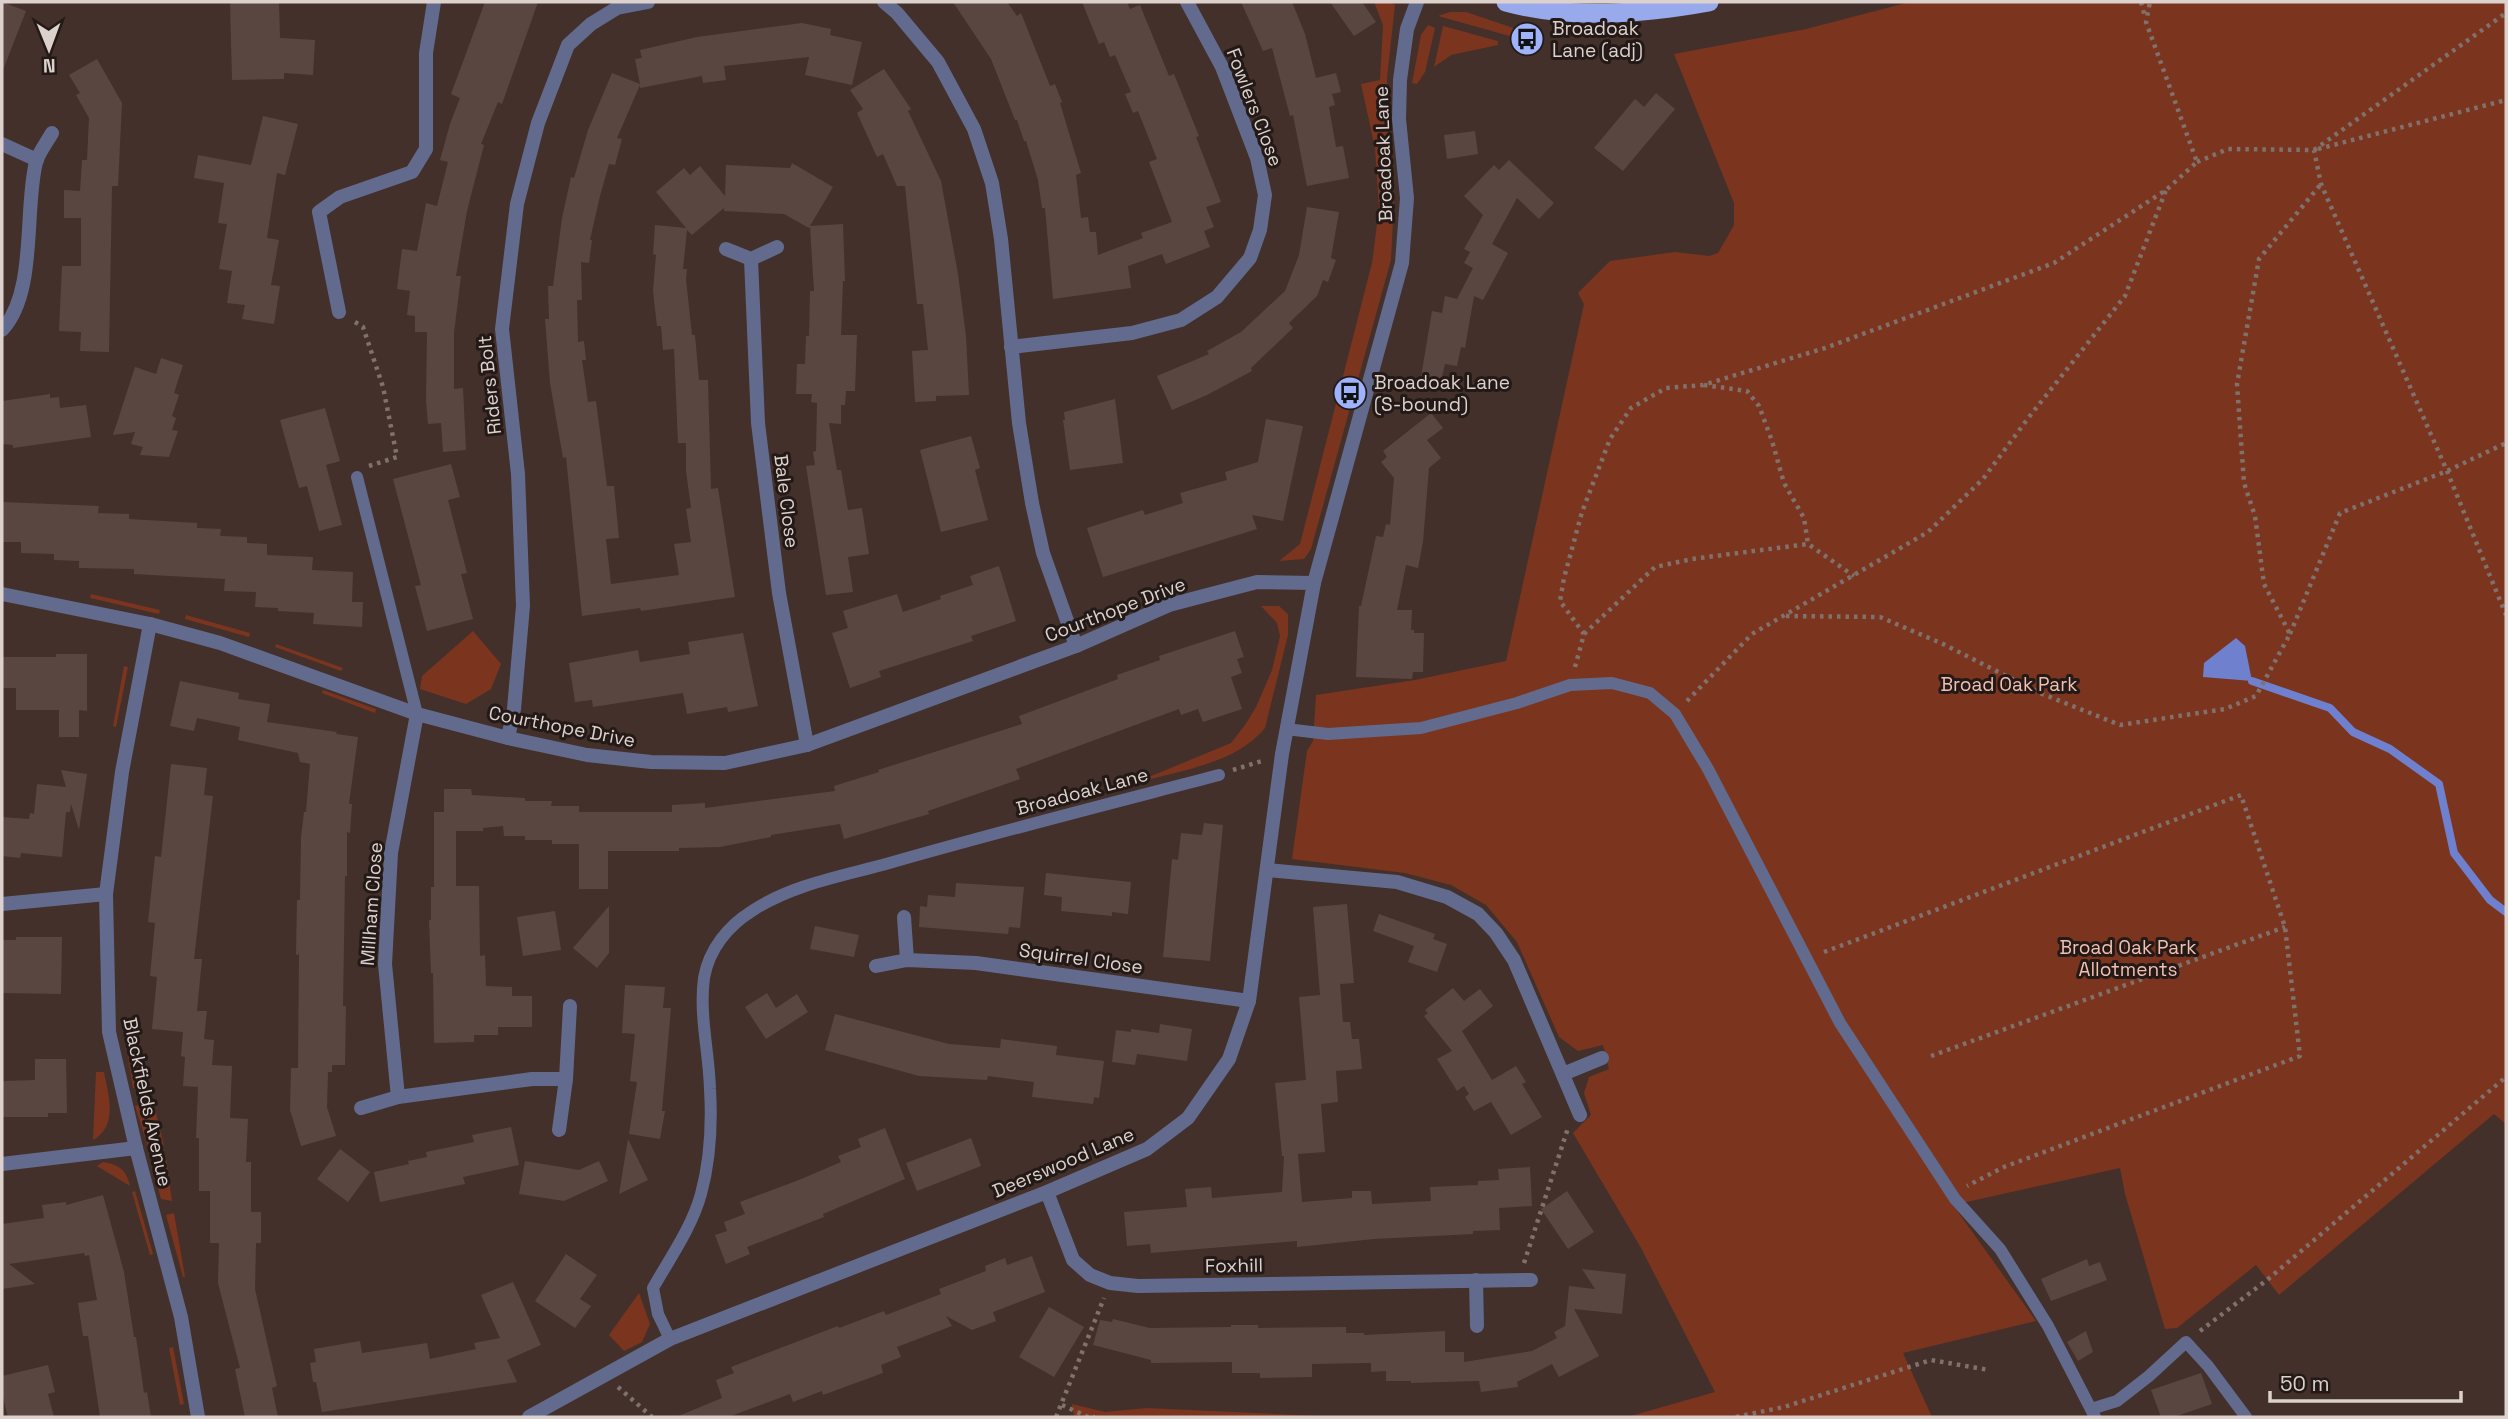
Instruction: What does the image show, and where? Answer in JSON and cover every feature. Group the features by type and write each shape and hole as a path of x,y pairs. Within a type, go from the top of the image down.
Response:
{"highway":[{"path":"1506,2 1567,12 1614,14 1709,2"}],"street":[{"path":"339,312 319,212 340,197 412,172 419,164 426,149 426,52 434,2"},
{"name":"Riders Bolt","path":"508,738 514,709 523,606 518,474 502,329 517,204 538,123 568,45 590,24 617,8 648,2"},
{"path":"884,2 897,13 938,62 974,129 992,183 1002,239 1019,423 1040,541 1076,646"},
{"name":"Fowlers Close","path":"1011,347 1132,333 1181,320 1217,297 1250,257 1260,230 1265,195 1257,159 1222,67 1187,2"},
{"name":"Broadoak Lane","path":"1282,754 1314,583 1402,263 1407,198 1399,119 1400,79 1407,29 1417,2"},
{"path":"2,330 10,321 22,291 37,160 52,134"},
{"path":"2,144 37,160"},
{"path":"726,249 751,259 777,247"},
{"name":"Bale Close","path":"751,259 758,423 779,593 807,745"},
{"name":"Courthope Drive","path":"2,594 150,625 220,643 417,714 508,738 587,755 651,762 725,763 807,745 1076,646 1169,606 1257,582 1314,583"},
{"name":"Blackfields Avenue","path":"150,625 122,772 106,894 109,1032 136,1148 181,1317 198,1417"},
{"name":"Millham Close","path":"398,1097 385,964 391,853 417,714"},
{"name":"Deerswood Lane","path":"670,1339 1047,1192 1147,1149 1188,1118 1229,1059 1249,1001 1282,754"},
{"path":"1268,870 1397,882 1447,897 1478,915 1496,933 1514,960 1580,1115"},
{"path":"2,904 106,894"},
{"path":"904,917 907,960"},
{"name":"Squirrel Close","path":"876,965 907,960 976,963 1249,1001"},
{"path":"559,1130 566,1079 570,1006"},
{"path":"1563,1074 1602,1058"},
{"path":"361,1108 398,1097 532,1079 566,1079"},
{"path":"2,1164 136,1148"},
{"name":"Foxhill","path":"1047,1192 1073,1261 1090,1275 1110,1283 1138,1286 1525,1280"},
{"path":"1476,1280 1477,1326"},
{"path":"529,1417 670,1339"}],"lane":[{"path":"357,477 417,714"},
{"path":"1286,729 1328,734 1421,728 1517,703 1570,685 1612,683 1650,693 1675,714 1708,769 1840,1023 1955,1199 2000,1248 2048,1326 2093,1413 2117,1401 2186,1342 2208,1366 2246,1417"},
{"name":"Broadoak Lane","path":"670,1339 658,1314 653,1288 685,1233 701,1194 709,1142 710,1087 704,1037 704,979 709,958 719,940 752,911 792,891 947,846 1219,775"}],"path":[{"path":"2141,2 2197,162"},
{"path":"2146,22 2150,2"},
{"path":"2314,150 2506,13"},
{"path":"1584,634 1560,601 1564,578 1582,512 1610,439 1631,408 1666,388 1703,385 1825,348 2054,263 2166,190 2197,162 2228,149 2314,150 2506,100"},
{"path":"2314,150 2321,184 2447,471 2506,615"},
{"path":"2290,634 2264,584 2255,516 2244,483 2237,384 2259,259 2321,184"},
{"path":"1675,714 1752,634 1928,532 1983,479 2125,296 2166,190"},
{"path":"339,312 362,327 383,387 397,457 361,468 357,477"},
{"path":"1703,385 1747,391 1759,406 1784,483 1804,518 1808,544"},
{"path":"2276,667 2340,513 2447,471 2506,443"},
{"path":"1570,685 1584,634 1656,567 1692,559 1808,544 1854,576"},
{"path":"1786,616 1880,617 1943,644 2040,692 2120,725 2225,709 2256,696 2290,634"},
{"path":"1219,775 1282,754"},
{"path":"1807,960 2241,795 2285,927 2300,1056 2004,1167 1970,1184 1955,1199"},
{"path":"1931,1056 2285,927"},
{"path":"2186,1342 2267,1280 2506,1077"},
{"path":"1525,1280 1571,1119 1580,1115"},
{"path":"1055,1417 1110,1283"},
{"path":"1736,1417 1784,1407 1931,1360 1989,1370"},
{"path":"605,1376 652,1417"},
{"path":"1062,1405 1088,1417 1095,1417"}],"green space":[{"path":"1374,2 1391,2 1395,5 1387,78 1387,119 1394,201 1391,260 1311,549 1304,559 1279,561 1300,544 1372,263 1379,209 1375,148 1361,84 1380,80 1383,25"},
{"name":"Broad Oak Park","path":"1910,2 2506,2 2506,1124 2494,1114 2279,1295 2256,1265 2177,1328 2165,1329 2125,1194 2120,1168 1953,1205 2036,1321 1903,1353 1932,1417 1627,1417 1715,1392 1641,1248 1573,1133 1591,1115 1584,1093 1589,1077 1609,1069 1603,1045 1578,1051 1559,1037 1517,942 1486,905 1451,885 1405,873 1292,859 1307,751 1313,741 1316,695 1415,680 1506,661 1584,304 1578,293 1610,261 1675,252 1709,256 1718,253 1734,225 1734,203 1674,54 1806,29"},
{"path":"1450,12 1466,12 1528,33 1524,40 1438,16"},
{"path":"1428,25 1435,28 1425,72 1417,84 1412,83 1421,35"},
{"path":"1443,26 1498,41 1498,45 1451,55 1434,67"},
{"path":"91,594 160,610 159,614 90,598"},
{"path":"1261,606 1279,606 1288,614 1288,635 1265,728 1253,740 1225,757 1144,781 1231,743 1245,725 1272,670 1280,636 1277,623"},
{"path":"186,615 250,633 249,637 185,619"},
{"path":"473,631 501,664 491,689 466,704 420,689 422,676"},
{"path":"276,644 343,668 341,671 275,647"},
{"path":"124,666 128,667 116,727 113,726"},
{"path":"323,690 376,709 375,713 322,693"},
{"path":"138,1049 150,1089 133,1088 127,1051"},
{"path":"96,1072 104,1072 110,1109 106,1127 93,1140"},
{"path":"153,1101 164,1146 148,1147 135,1106"},
{"path":"166,1158 172,1201 161,1199 151,1162"},
{"path":"103,1162 121,1169 130,1186 97,1166"},
{"path":"135,1191 153,1254 150,1255 132,1192"},
{"path":"174,1213 185,1277 166,1215"},
{"path":"639,1293 650,1324 642,1342 624,1351 609,1335"},
{"path":"173,1347 184,1404 180,1405 169,1348"},
{"path":"1072,1404 1105,1412 1147,1408 1342,1417 1074,1417"}],"water":[{"path":"2236,638 2245,646 2252,681 2203,677 2204,663"}],"building":[{"path":"2,2 26,11 3,70 2,70"},
{"path":"230,2 279,2 280,38 315,40 313,75 284,73 284,79 232,80"},
{"path":"485,2 538,2 502,104 498,102 481,144 484,145 467,211 456,276 461,276 454,333 454,389 463,388 466,450 443,452 441,423 428,424 427,332 415,332 415,316 407,315 410,291 397,289 402,249 417,251 426,203 437,206 448,162 440,160 460,98 451,94"},
{"path":"953,2 1007,2 1017,16 1021,13 1050,86 1055,84 1062,102 1060,103 1081,173 1076,175 1081,218 1088,217 1090,232 1096,232 1098,255 1143,238 1141,233 1172,222 1149,162 1157,159 1138,111 1133,113 1125,94 1131,92 1115,55 1110,57 1104,42 1099,44 1082,2 1127,2 1130,9 1140,5 1169,76 1174,74 1221,202 1206,207 1214,227 1204,231 1210,247 1166,264 1162,254 1128,266 1131,288 1053,299 1045,208 1042,208 1038,180 1026,141 991,59"},
{"path":"1241,2 1292,2 1305,34 1316,78 1336,73 1341,92 1332,94 1335,105 1329,107 1336,147 1343,146 1349,178 1307,186 1293,115 1290,116 1272,48 1263,51"},
{"path":"1330,2 1362,2 1376,22 1354,36"},
{"path":"802,23 831,29 830,35 862,42 852,85 805,75 809,57 724,66 726,80 703,83 702,76 640,88 640,85 617,138 622,139 615,165 609,164 590,240 589,263 581,262 582,300 577,300 578,342 584,341 586,360 582,360 588,402 596,401 607,486 614,486 619,538 606,539 611,584 679,575 674,544 691,542 686,509 691,508 686,471 686,443 678,443 674,349 663,350 661,326 657,326 653,291 656,255 653,254 655,225 686,228 656,192 684,168 690,175 700,166 725,196 726,165 790,168 792,163 833,187 810,226 843,224 845,281 841,335 857,335 855,391 846,391 845,405 841,405 841,424 829,423 837,470 841,470 848,510 862,508 869,554 848,557 853,592 826,595 806,466 815,465 813,452 816,451 817,403 811,402 812,394 796,394 797,364 805,364 810,291 814,291 810,227 784,214 724,211 724,208 692,235 687,230 683,269 687,269 692,335 695,335 699,380 708,380 711,489 718,488 735,597 641,611 640,608 582,616 566,457 563,458 550,383 545,319 549,319 548,286 553,286 562,218 571,177 574,178 588,130 612,73 640,84 635,59 642,58 640,50 697,37"},
{"path":"97,59 122,103 118,186 112,186 109,352 80,351 81,332 59,331 62,266 81,266 81,218 64,218 64,190 80,191 82,160 87,160 89,118 76,95 80,93 69,75"},
{"path":"884,69 911,109 908,111 941,181 958,274 966,336 969,395 936,396 936,401 915,402 912,351 928,350 923,304 917,304 905,186 897,186 883,154 877,157 857,113 863,109 850,90"},
{"path":"1656,93 1675,109 1623,171 1594,148 1635,99 1644,107"},
{"path":"263,116 298,124 285,175 277,173 267,238 279,240 271,285 280,286 274,324 242,319 245,305 227,303 232,271 219,269 227,224 218,223 224,183 194,178 198,155 251,165"},
{"path":"1475,131 1478,154 1447,159 1444,135"},
{"path":"1509,160 1554,203 1539,219 1517,198 1492,244 1508,253 1483,300 1474,296 1465,348 1461,347 1457,366 1445,364 1441,381 1421,377 1432,311 1442,313 1445,296 1457,299 1473,268 1464,263 1470,252 1464,249 1483,215 1464,196 1494,165 1499,170"},
{"path":"1307,207 1339,212 1331,258 1336,260 1328,282 1323,280 1317,296 1289,323 1293,328 1251,368 1252,371 1172,410 1157,376 1209,354 1207,351 1241,332 1285,291 1299,255"},
{"path":"161,358 183,365 174,393 179,395 172,416 176,418 172,430 178,431 169,457 140,455 143,447 131,444 135,432 113,435 135,367 156,374"},
{"path":"50,394 50,398 59,397 60,408 86,405 91,437 13,448 13,445 2,444 2,401"},
{"path":"1115,399 1123,463 1070,470 1064,412"},
{"path":"325,408 340,461 326,465 342,525 319,531 307,486 299,488 280,420"},
{"path":"1431,413 1443,428 1427,440 1441,458 1429,468 1423,542 1418,568 1406,565 1397,610 1412,610 1411,630 1414,630 1414,633 1424,633 1423,672 1413,672 1412,679 1356,677 1359,606 1376,536 1383,537 1386,524 1390,525 1394,478 1381,462 1387,457 1383,451"},
{"path":"1266,419 1303,426 1283,521 1252,515 1257,529 1103,577 1087,528 1143,510 1145,515 1183,503 1180,493 1227,480 1225,472 1258,462"},
{"path":"971,436 980,468 975,470 988,520 941,532 920,450"},
{"path":"451,464 460,497 448,500 467,573 461,574 473,619 427,631 415,586 421,585 393,479"},
{"path":"2,502 99,506 98,513 129,514 129,519 197,523 197,528 221,529 220,536 247,537 247,543 267,544 267,555 313,557 312,570 353,572 352,602 363,602 362,627 313,624 314,613 255,607 256,592 224,591 225,579 134,574 134,569 79,568 79,561 54,560 54,554 21,553 21,542 2,542"},
{"path":"999,566 1016,621 971,636 973,641 879,671 881,677 850,688 832,633 848,628 843,611 897,594 903,612 973,585 970,576"},
{"path":"1235,631 1244,657 1237,659 1242,673 1231,677 1242,709 1203,722 1198,709 1181,715 1179,709 1016,769 1020,779 928,811 929,814 844,839 840,824 771,835 720,847 679,848 679,851 608,851 608,889 579,889 579,844 552,844 552,840 525,840 525,836 504,836 503,826 483,828 483,831 456,831 456,886 479,886 480,956 485,955 486,986 512,987 512,996 532,996 532,1027 498,1027 498,1035 474,1035 474,1042 434,1043 429,920 431,887 434,887 434,812 444,812 444,789 471,789 472,795 525,798 525,801 552,801 551,806 579,806 579,812 672,812 672,805 705,803 705,808 835,791 834,786 879,772 878,770 1022,724 1019,716 1118,679 1117,675 1160,660 1159,656"},
{"path":"743,633 758,706 728,712 727,707 687,714 683,693 593,707 592,700 575,702 569,663 638,650 640,662 690,654 688,642"},
{"path":"56,654 87,654 87,711 79,710 79,737 59,737 59,710 16,710 16,688 2,688 2,657 56,657"},
{"path":"180,681 239,693 238,699 270,704 267,722 358,737 349,804 352,804 350,833 347,832 345,876 345,1065 332,1065 332,1072 328,1072 327,1107 336,1136 301,1146 290,1110 291,1068 298,1068 297,900 300,900 301,837 310,764 300,762 298,753 238,740 240,727 197,718 194,731 170,726"},
{"path":"171,764 207,768 204,795 213,796 194,959 202,959 197,1011 207,1011 204,1039 214,1040 212,1065 232,1066 230,1118 248,1119 246,1162 251,1162 251,1212 261,1212 261,1243 256,1243 255,1289 277,1386 272,1388 278,1417 245,1417 235,1369 240,1368 218,1283 219,1243 210,1243 210,1191 199,1191 199,1138 196,1138 198,1087 183,1086 183,1032 152,1029 157,977 150,976 155,923 148,922 155,856 161,857"},
{"path":"61,770 87,774 79,830 71,804 70,812 66,812 62,857 21,853 20,858 2,856 2,817 29,819 30,813 34,814 37,784 66,787"},
{"path":"1204,823 1223,825 1210,961 1163,957 1172,859 1178,860 1181,833 1202,835"},
{"path":"1046,873 1131,882 1128,914 1112,912 1112,916 1061,911 1062,897 1044,895"},
{"path":"956,883 1024,887 1020,928 1009,927 1008,934 919,927 920,906 927,907 928,895 955,897"},
{"path":"1347,904 1354,983 1340,984 1343,1022 1350,1022 1352,1039 1359,1039 1362,1069 1336,1071 1338,1102 1321,1104 1325,1152 1298,1154 1302,1202 1352,1198 1352,1191 1371,1191 1372,1204 1431,1201 1430,1187 1478,1185 1478,1181 1499,1180 1498,1169 1530,1167 1532,1206 1499,1208 1500,1230 1473,1231 1473,1234 1374,1239 1297,1247 1297,1241 1151,1253 1150,1244 1127,1246 1124,1212 1187,1207 1185,1189 1211,1187 1212,1198 1282,1192 1284,1156 1275,1083 1306,1080 1299,997 1320,995 1313,907"},
{"path":"609,906 609,953 597,968 573,948"},
{"path":"555,911 561,950 523,956 517,917"},
{"path":"1379,914 1435,934 1433,939 1447,944 1437,972 1408,962 1414,946 1373,931"},
{"path":"815,926 859,935 854,957 810,949"},
{"path":"16,937 62,937 61,994 2,993 2,940 16,940"},
{"path":"625,985 665,987 663,1008 671,1008 662,1111 665,1111 660,1139 629,1134 637,1082 630,1081 635,1034 622,1033"},
{"path":"1453,988 1464,1001 1480,989 1493,1006 1462,1031 1492,1080 1516,1066 1526,1082 1522,1084 1542,1117 1511,1135 1491,1102 1474,1111 1465,1097 1469,1094 1464,1086 1457,1091 1437,1059 1452,1051 1424,1016 1428,1013 1425,1010"},
{"path":"767,993 776,1008 797,994 808,1012 766,1039 745,1007"},
{"path":"835,1014 949,1044 1000,1048 1001,1039 1057,1046 1056,1055 1104,1061 1099,1098 1094,1097 1093,1104 1032,1097 1034,1082 988,1076 987,1080 919,1076 825,1050"},
{"path":"1160,1024 1192,1029 1187,1061 1137,1054 1135,1065 1112,1062 1116,1030 1159,1033"},
{"path":"35,1059 66,1059 67,1113 48,1113 48,1117 2,1117 2,1081 35,1080"},
{"path":"511,1127 519,1165 463,1177 465,1184 380,1202 374,1172 409,1164 408,1161 427,1157 426,1152 474,1142 472,1135"},
{"path":"885,1128 905,1179 823,1214 824,1217 747,1247 750,1254 726,1264 715,1235 727,1231 724,1222 745,1214 740,1202 841,1162 838,1156 861,1147 858,1139"},
{"path":"971,1138 981,1166 917,1191 906,1163"},
{"path":"628,1139 648,1180 619,1194"},
{"path":"340,1149 370,1172 348,1202 317,1179"},
{"path":"525,1161 579,1170 599,1161 608,1181 564,1201 519,1194"},
{"path":"1567,1191 1594,1232 1568,1249 1541,1209"},
{"path":"103,1195 124,1272 144,1393 147,1392 151,1417 100,1417 88,1336 83,1336 78,1303 97,1300 89,1255 85,1256 84,1253 9,1264 35,1284 2,1289 2,1224 44,1218 42,1205 66,1202 66,1205"},
{"path":"566,1254 597,1275 580,1299 591,1306 575,1328 535,1301"},
{"path":"1032,1256 1045,1292 993,1312 996,1321 972,1330 946,1316 952,1326 897,1347 901,1357 881,1365 883,1373 823,1395 822,1391 793,1402 790,1394 728,1417 676,1417 722,1398 716,1380 734,1373 731,1367 838,1326 839,1328 884,1311 886,1315 941,1294 939,1289 986,1271 985,1266 1005,1258 1007,1265"},
{"path":"2087,1259 2089,1266 2100,1262 2107,1280 2051,1301 2041,1279"},
{"path":"1582,1269 1626,1274 1622,1314 1574,1309 1599,1356 1559,1377 1552,1364 1517,1382 1518,1387 1481,1392 1479,1381 1386,1381 1386,1371 1371,1372 1371,1363 1312,1364 1312,1377 1260,1378 1260,1373 1232,1373 1232,1362 1151,1363 1151,1360 1093,1345 1100,1320 1112,1322 1113,1319 1150,1328 1231,1325 1258,1325 1258,1328 1346,1327 1346,1333 1364,1335 1445,1331 1445,1352 1464,1352 1464,1362 1532,1351 1557,1338 1554,1332 1565,1326 1569,1286 1595,1289"},
{"path":"513,1282 541,1345 507,1360 517,1382 322,1412 310,1363 316,1362 314,1349 360,1341 362,1353 427,1343 430,1359 476,1349 474,1343 500,1338 481,1295"},
{"path":"1049,1307 1084,1327 1054,1377 1019,1357"},
{"path":"2086,1331 2093,1352 2078,1361 2067,1342"},
{"path":"48,1365 55,1392 48,1394 54,1417 8,1417 2,1393 2,1376"},
{"path":"2201,1373 2212,1404 2174,1417 2161,1417 2151,1390"}],"waterway":[{"path":"2252,681 2330,708 2353,732 2390,749 2439,784 2454,853 2490,900 2506,912"}],"place":[{"name":"Broadoak Lane (adj)","path":"1527,39"},
{"name":"Broadoak Lane (S-bound)","path":"1350,393"}],"park label":[{"name":"Broad Oak Park Allotments","path":"2128,958"}]}
